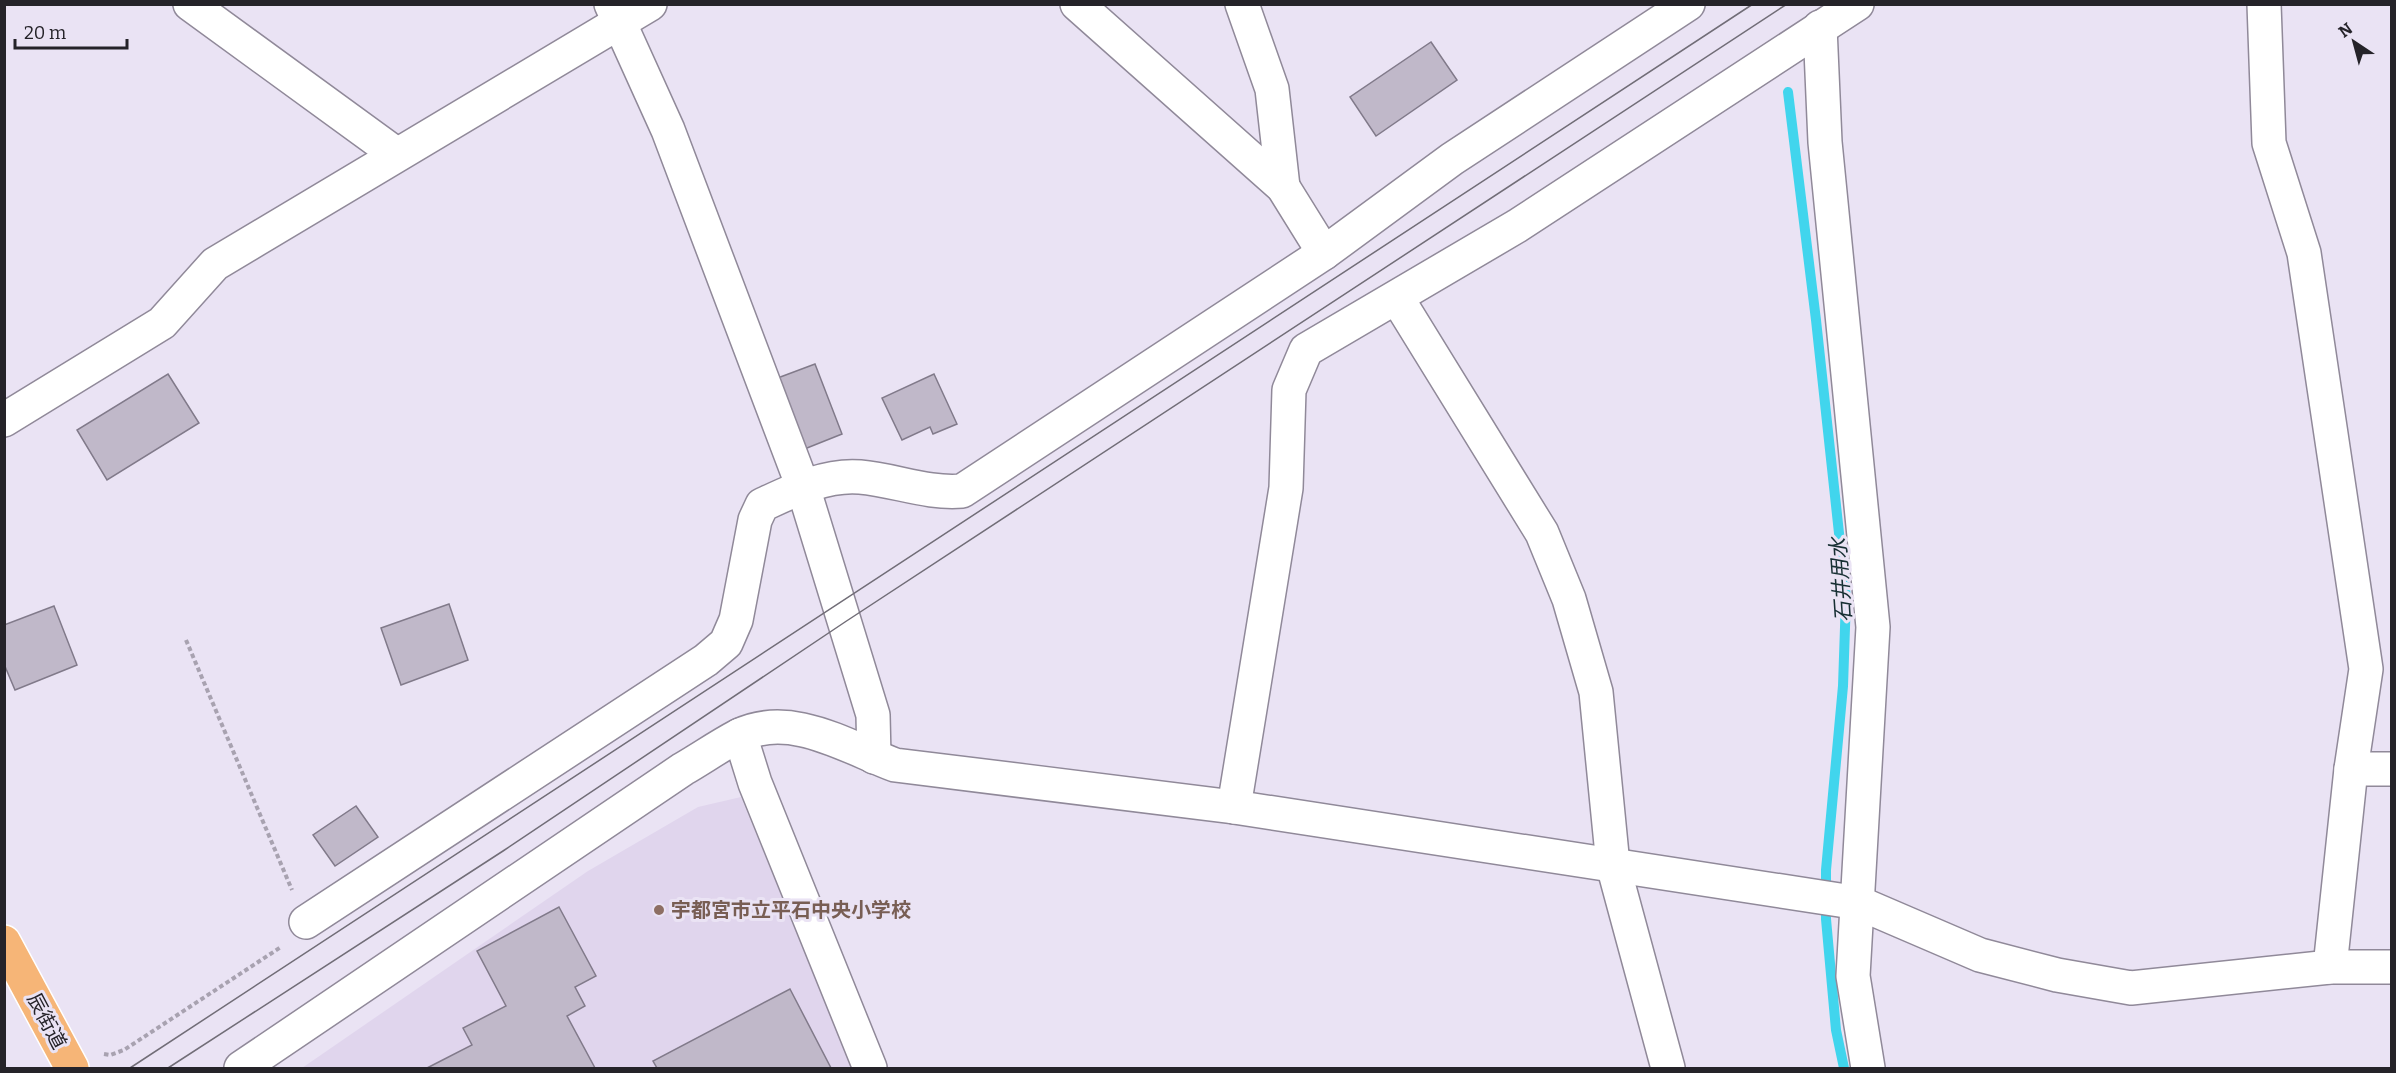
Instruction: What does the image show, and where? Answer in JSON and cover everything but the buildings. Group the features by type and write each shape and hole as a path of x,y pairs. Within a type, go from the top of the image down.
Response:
{"main road":[{"name":"辰街道","path":"4,942 72,1068"}],"street":[{"path":"190,4 396,154"},
{"path":"4,420 162,323 214,264 396,154 614,14 650,4"},
{"path":"1077,4 1283,187 1324,253"},
{"path":"1242,4 1272,88 1283,187"},
{"path":"306,922 706,660 726,643 736,620 755,520 762,505 803,487 843,476 861,477 944,493 962,491 1324,253 1452,159 1688,4"},
{"path":"1234,807 1286,488 1289,390 1306,350 1517,226 1857,4"},
{"path":"2264,4 2269,143 2304,253 2366,669 2351,769 2330,967"},
{"path":"614,14 669,130 803,487 873,715 874,757"},
{"path":"1820,27 1825,142 1873,627 1855,903 1853,976 1868,1068"},
{"path":"1398,298 1542,532 1569,599 1596,692 1613,865 1668,1068"},
{"path":"241,1068 674,776 740,735 768,728 797,728 837,739 896,765 1234,807 1855,903 1980,955 2057,975 2131,987 2330,967 2391,967"},
{"path":"740,735 755,783 870,1068"},
{"path":"2351,769 2391,769"}],"path":[{"path":"100,1052 110,1055 124,1050 295,938 306,922 186,640"}],"shaded area":[{"name":"宇都宮市立平石中央小学校","path":"741,797 852,1068 302,1068 588,871 698,807"}],"waterway":[{"name":"石井用水","path":"1788,92 1816,320 1846,598 1843,686 1826,870 1826,919 1836,1030 1844,1068"}],"tram line":[{"path":"130,1068 1753,4"},
{"path":"168,1068 503,851 845,622 1787,4"}],"place":[{"name":"宇都宮市立平石中央小学校","path":"659,910"}]}
